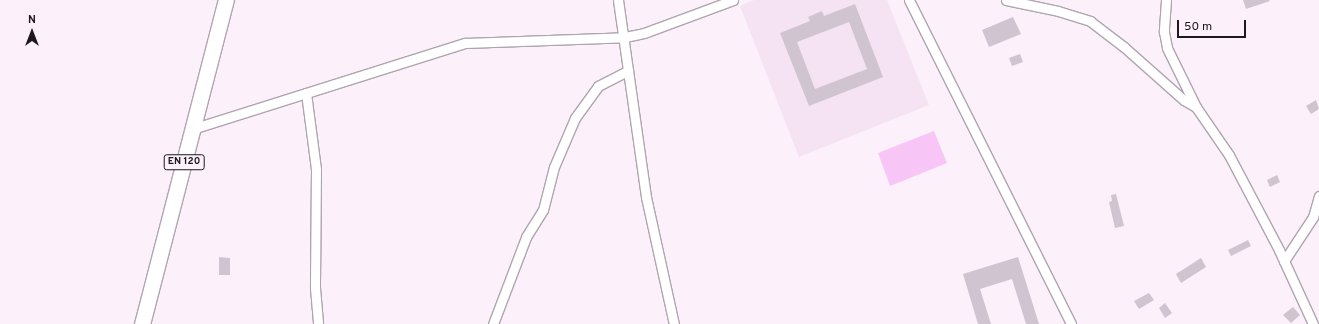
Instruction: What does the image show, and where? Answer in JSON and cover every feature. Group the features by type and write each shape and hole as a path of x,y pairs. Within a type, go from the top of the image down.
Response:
{"main road":[{"name":"EN 120","path":"142,324 226,0"}],"street":[{"path":"618,0 625,37 628,71 646,197 674,324"},
{"path":"192,129 465,43 625,37 644,33 733,0"},
{"path":"909,0 1071,324"},
{"path":"1006,0 1090,22 1124,47 1184,100 1196,107"},
{"path":"1166,0 1164,32 1167,48 1196,107 1213,136 1229,155 1284,261 1313,324"},
{"path":"493,324 526,237 543,210 554,166 575,118 598,86 628,71"},
{"path":"306,93 316,169 315,288 318,324"},
{"path":"1284,261 1314,218 1319,196"}],"shaded area":[{"path":"754,0 887,0 929,105 799,157 740,6"},
{"path":"934,131 947,163 890,186 878,153"}],"building":[{"path":"1243,0 1269,0 1270,1 1246,9"},
{"path":"855,4 883,77 809,106 780,33 810,21 808,17 822,11 824,16","holes":["849,22 867,69 815,89 797,42"]},
{"path":"1013,17 1021,34 989,47 982,30"},
{"path":"1020,54 1023,62 1012,66 1009,58"},
{"path":"1316,100 1319,109 1311,114 1306,106"},
{"path":"1277,175 1280,182 1270,187 1267,180"},
{"path":"1116,194 1124,226 1115,228 1109,202 1112,201 1111,195"},
{"path":"1248,240 1251,246 1231,256 1228,250"},
{"path":"219,257 230,258 230,275 219,275"},
{"path":"1018,257 1039,324 1026,324 1012,279 980,289 991,324 978,324 963,274"},
{"path":"1201,258 1206,267 1181,283 1176,274"},
{"path":"1149,293 1154,300 1139,309 1134,301"},
{"path":"1165,303 1172,313 1165,318 1159,308"},
{"path":"1293,307 1300,315 1291,323 1283,315"}]}
